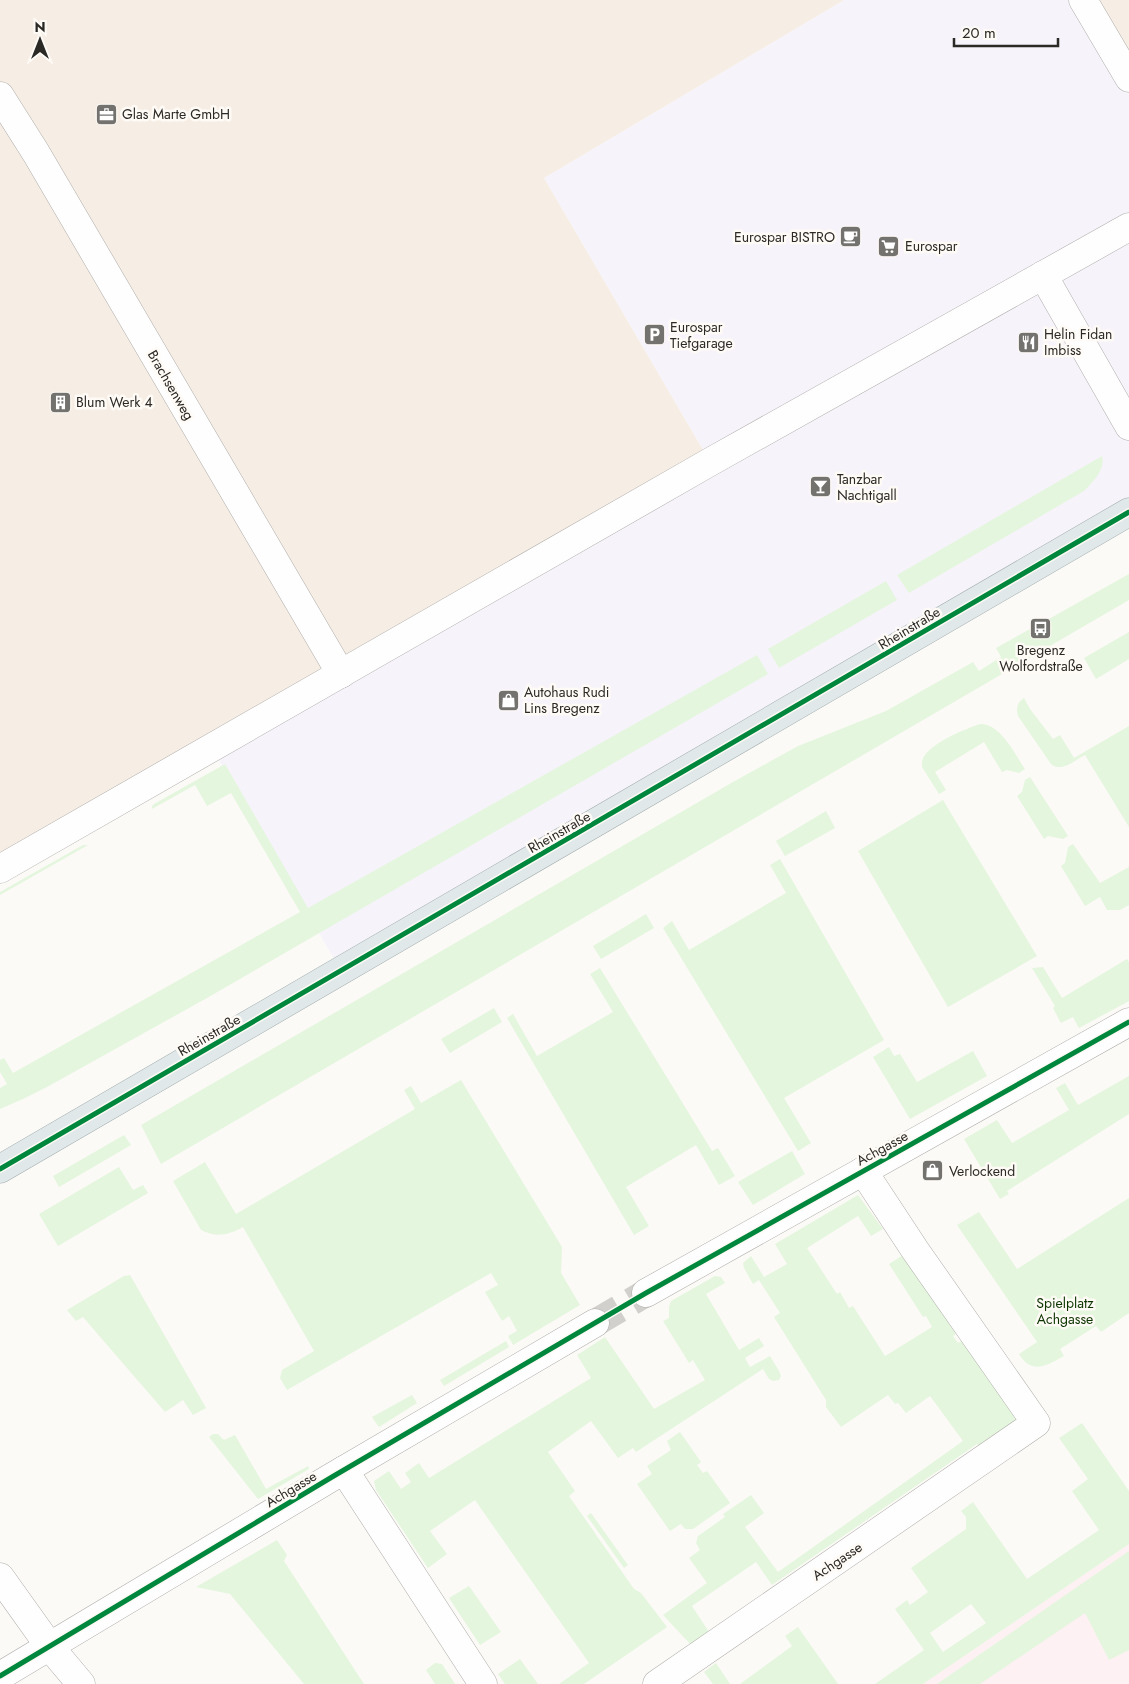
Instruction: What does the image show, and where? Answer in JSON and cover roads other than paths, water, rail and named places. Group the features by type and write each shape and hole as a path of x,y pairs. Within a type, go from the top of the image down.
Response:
{"main road":[{"name":"Rheinstraße","path":"0,1169 1129,512"}],"street":[{"path":"1083,0 1129,78"},
{"name":"Brachsenweg","path":"0,96 36,153 341,674"},
{"path":"0,869 703,466 1129,227"},
{"path":"1043,275 1129,426"},
{"name":"Achgasse","path":"646,1293 1129,1022"},
{"name":"Achgasse","path":"657,1684 1036,1423 935,1279 863,1171"},
{"name":"Achgasse","path":"0,1676 344,1470 595,1323"},
{"path":"344,1470 483,1684"},
{"path":"0,1576 50,1647 81,1684"}],"tunnel":[{"path":"595,1323 646,1293"}],"place":[{"name":"Glas Marte GmbH","path":"106,114"},
{"name":"Eurospar BISTRO","path":"851,237"},
{"name":"Eurospar","path":"889,246"},
{"name":"Eurospar Tiefgarage","path":"654,335"},
{"name":"Helin Fidan Imbiss","path":"1028,342"},
{"name":"Blum Werk 4","path":"60,402"},
{"name":"Tanzbar Nachtigall","path":"821,487"},
{"name":"Bregenz Wolfordstraße","path":"1041,628"},
{"name":"Autohaus Rudi Lins Bregenz","path":"508,700"},
{"name":"Verlockend","path":"933,1171"}],"park label":[{"name":"Spielplatz Achgasse","path":"1065,1312"}]}
